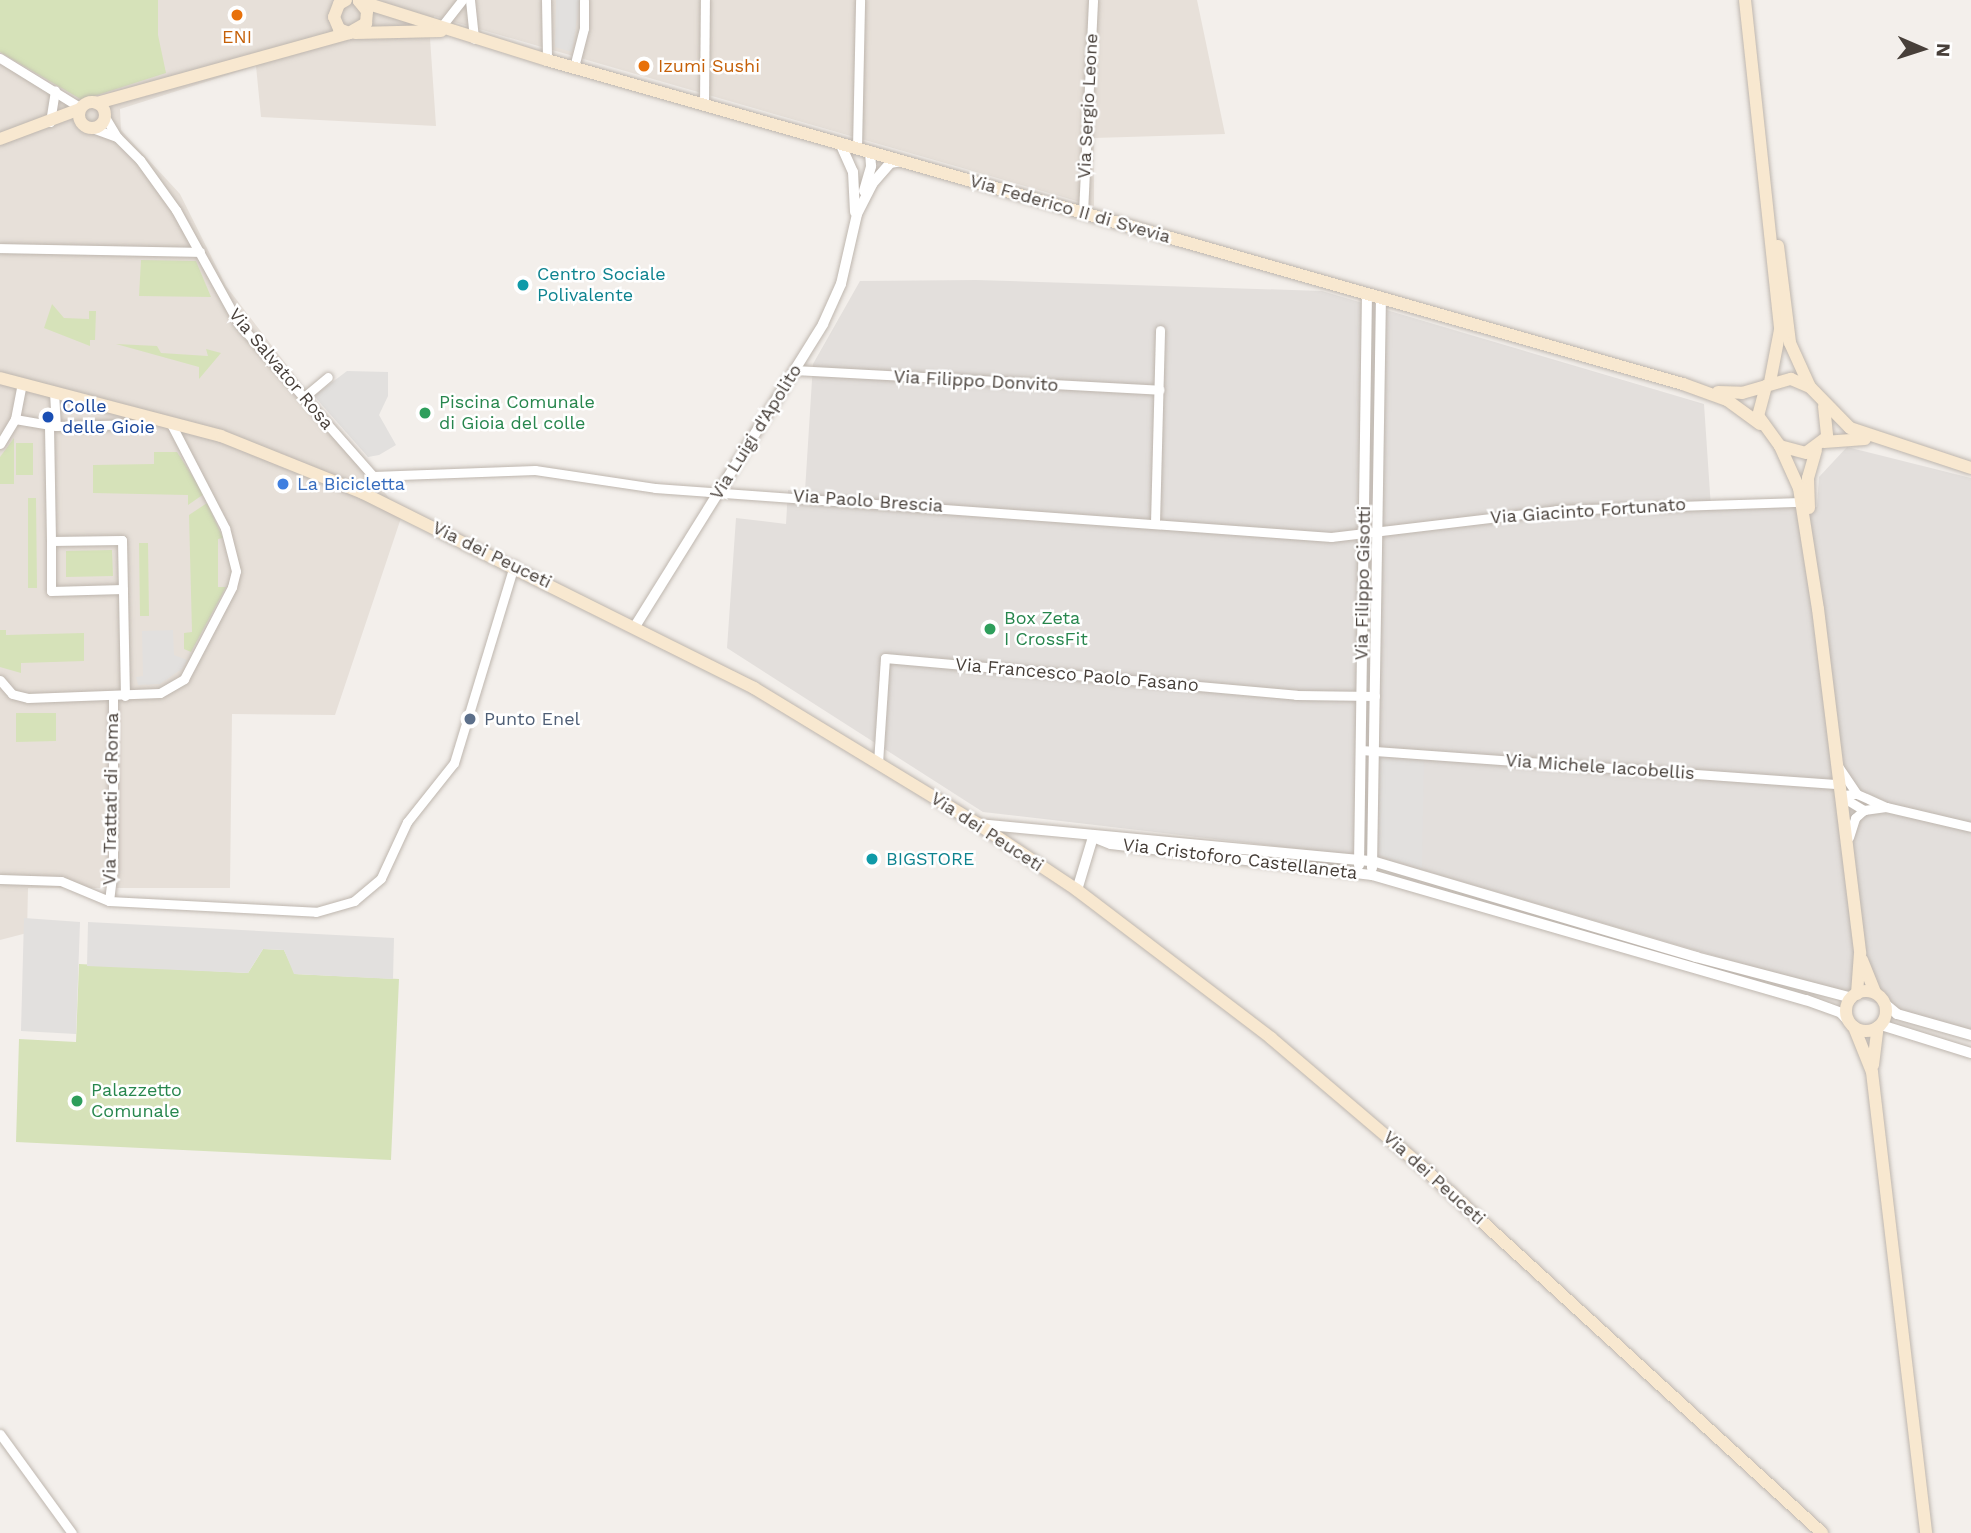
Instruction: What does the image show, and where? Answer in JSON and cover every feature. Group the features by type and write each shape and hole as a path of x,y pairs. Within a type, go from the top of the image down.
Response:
{"main road":[{"path":"325,0 339,29 352,33 367,17 357,0"},
{"name":"Via Federico II di Svevia","path":"303,43 334,16 346,0"},
{"name":"Via Federico II di Svevia","path":"357,0 458,34 573,68 1683,384"},
{"path":"1745,0 1770,208 1790,342 1810,387 1824,406 1850,428 1971,468"},
{"name":"Via Federico II di Svevia","path":"52,122 80,108 303,43 352,33 401,29 458,34"},
{"path":"0,139 52,122 90,128 125,97"},
{"path":"97,103 105,116"},
{"path":"80,108 80,122 90,128"},
{"path":"1760,424 1758,402 1768,384 1780,339 1770,208"},
{"name":"Via dei Peuceti","path":"0,377 246,444 363,493 514,565 754,688 978,824 1077,890 1219,995 1418,1163 1822,1533"},
{"path":"1683,384 1730,393 1786,378 1810,387"},
{"path":"1683,384 1727,400 1760,424 1780,446 1795,474 1818,609 1860,953 1854,996 1846,1009 1872,1072"},
{"path":"1818,609 1808,494 1829,421 1824,406"},
{"path":"1780,446 1800,454 1857,437 1895,445"},
{"path":"1860,953 1880,998 1872,1072 1928,1533"},
{"path":"1854,996 1880,998"},
{"path":"1852,1024 1866,1031 1879,1026"}],"street":[{"path":"441,27 462,0"},
{"path":"470,0 474,39"},
{"path":"545,0 547,60"},
{"path":"573,68 584,28 584,0"},
{"path":"704,105 705,0"},
{"path":"857,148 860,0"},
{"name":"Via Sergio Leone","path":"1083,212 1093,0"},
{"path":"0,58 80,108"},
{"path":"52,122 55,90"},
{"path":"105,116 117,137"},
{"path":"90,128 117,137"},
{"name":"Via Salvator Rosa","path":"117,137 140,160 200,252 239,324 373,476"},
{"name":"Via Luigi d'Apolito","path":"840,143 849,156 855,189 855,225"},
{"path":"855,189 859,163 870,152"},
{"path":"864,198 870,152"},
{"name":"Via Luigi d'Apolito","path":"634,628 794,370 836,295 864,198 884,168 902,161"},
{"path":"0,248 200,252"},
{"name":"Via Filippo Gisotti","path":"1359,873 1367,294"},
{"name":"Via Filippo Gisotti","path":"1372,874 1381,298"},
{"path":"1155,523 1160,330"},
{"name":"Via Filippo Donvito","path":"794,370 1158,390"},
{"path":"304,397 328,377"},
{"path":"0,444 15,419 22,383"},
{"path":"54,391 51,591 123,589"},
{"path":"15,419 52,426 142,424 153,418"},
{"path":"0,680 12,694 28,698 160,693 184,679 236,578 225,528 170,422"},
{"name":"Via Paolo Brescia","path":"373,476 535,470 656,488 1364,536"},
{"path":"363,493 373,476"},
{"name":"Via Giacinto Fortunato","path":"1364,536 1556,510 1801,502"},
{"path":"51,541 122,540 125,695"},
{"path":"0,879 61,881 108,901 316,912 342,906 367,892 388,866 407,822 454,763 514,565"},
{"name":"Via Francesco Paolo Fasano","path":"878,763 885,658 1296,695 1375,696"},
{"name":"Via Trattati di Roma","path":"108,901 113,870 113,696"},
{"name":"Via Michele Iacobellis","path":"1361,750 1840,790 1857,794"},
{"path":"1837,763 1857,794 1886,807 1971,827"},
{"path":"1840,790 1864,810"},
{"path":"1847,849 1851,826 1864,810 1886,807"},
{"path":"978,824 1093,837 1077,890"},
{"name":"Via Cristoforo Castellaneta","path":"1093,837 1112,835 1372,861 1696,957 1854,996"},
{"name":"Via Cristoforo Castellaneta","path":"1093,837 1111,844 1372,874 1806,1000 1841,1013 1852,1024"},
{"path":"1880,998 1897,1014 1971,1035"},
{"path":"1879,1026 1971,1053"},
{"path":"0,1434 72,1533"}],"shaded area":[{"path":"0,0 1197,0 1225,134 1094,138 1094,206 434,16 430,38 436,126 261,117 256,66 120,109 121,130 180,194 226,286 402,515 335,715 232,714 230,888 28,888 27,933 0,940"},
{"path":"556,0 580,0 572,52 555,47"},
{"path":"976,280 1322,291 1704,404 1711,508 1817,507 1819,477 1847,447 1971,478 1971,1031 1384,859 983,812 727,648 736,518 786,524 788,490 805,491 813,364 860,281"},
{"path":"347,371 388,372 388,396 379,415 396,445 379,455 368,457 314,396"},
{"path":"173,630 174,655 187,660 183,668 160,684 138,685 136,677 143,676 142,631"},
{"path":"1380,759 1424,761 1422,868 1379,855"},
{"path":"24,918 80,922 76,1034 21,1031"},
{"path":"88,922 394,938 393,979 294,974 284,950 263,949 248,973 87,966"}],"green space":[{"path":"0,0 158,0 158,35 166,73 82,100 0,52"},
{"path":"141,260 196,261 211,297 139,296"},
{"path":"52,304 64,318 89,319 89,311 96,311 95,340 90,340 90,346 44,328"},
{"path":"116,344 157,346 161,353 208,356 206,349 221,353 199,379 199,367"},
{"path":"14,438 14,484 0,484 0,457"},
{"path":"16,443 33,443 33,475 16,475"},
{"path":"154,452 177,452 204,494 188,505 188,495 93,493 93,465 154,464"},
{"path":"28,498 36,498 37,588 28,588"},
{"path":"207,503 223,538 218,539 218,587 226,587 191,652 184,649 184,633 192,632 189,515"},
{"path":"139,543 148,543 149,616 140,616"},
{"path":"112,550 113,576 66,577 66,551"},
{"path":"0,630 6,630 6,635 84,633 84,661 21,663 21,673 0,667"},
{"path":"16,713 56,713 56,741 16,742"},
{"path":"263,949 284,950 295,974 399,979 391,1160 16,1142 19,1039 76,1042 79,964 248,973"}],"place":[{"name":"ENI","path":"237,15"},
{"name":"Izumi Sushi","path":"644,66"},
{"name":"Centro Sociale Polivalente","path":"523,285"},
{"name":"Piscina Comunale di Gioia del colle","path":"425,413"},
{"name":"Colle delle Gioie","path":"48,417"},
{"name":"La Bicicletta","path":"283,484"},
{"name":"Box Zeta I CrossFit","path":"990,629"},
{"name":"Punto Enel","path":"470,719"},
{"name":"BIGSTORE","path":"872,859"},
{"name":"Palazzetto Comunale","path":"77,1101"}]}
